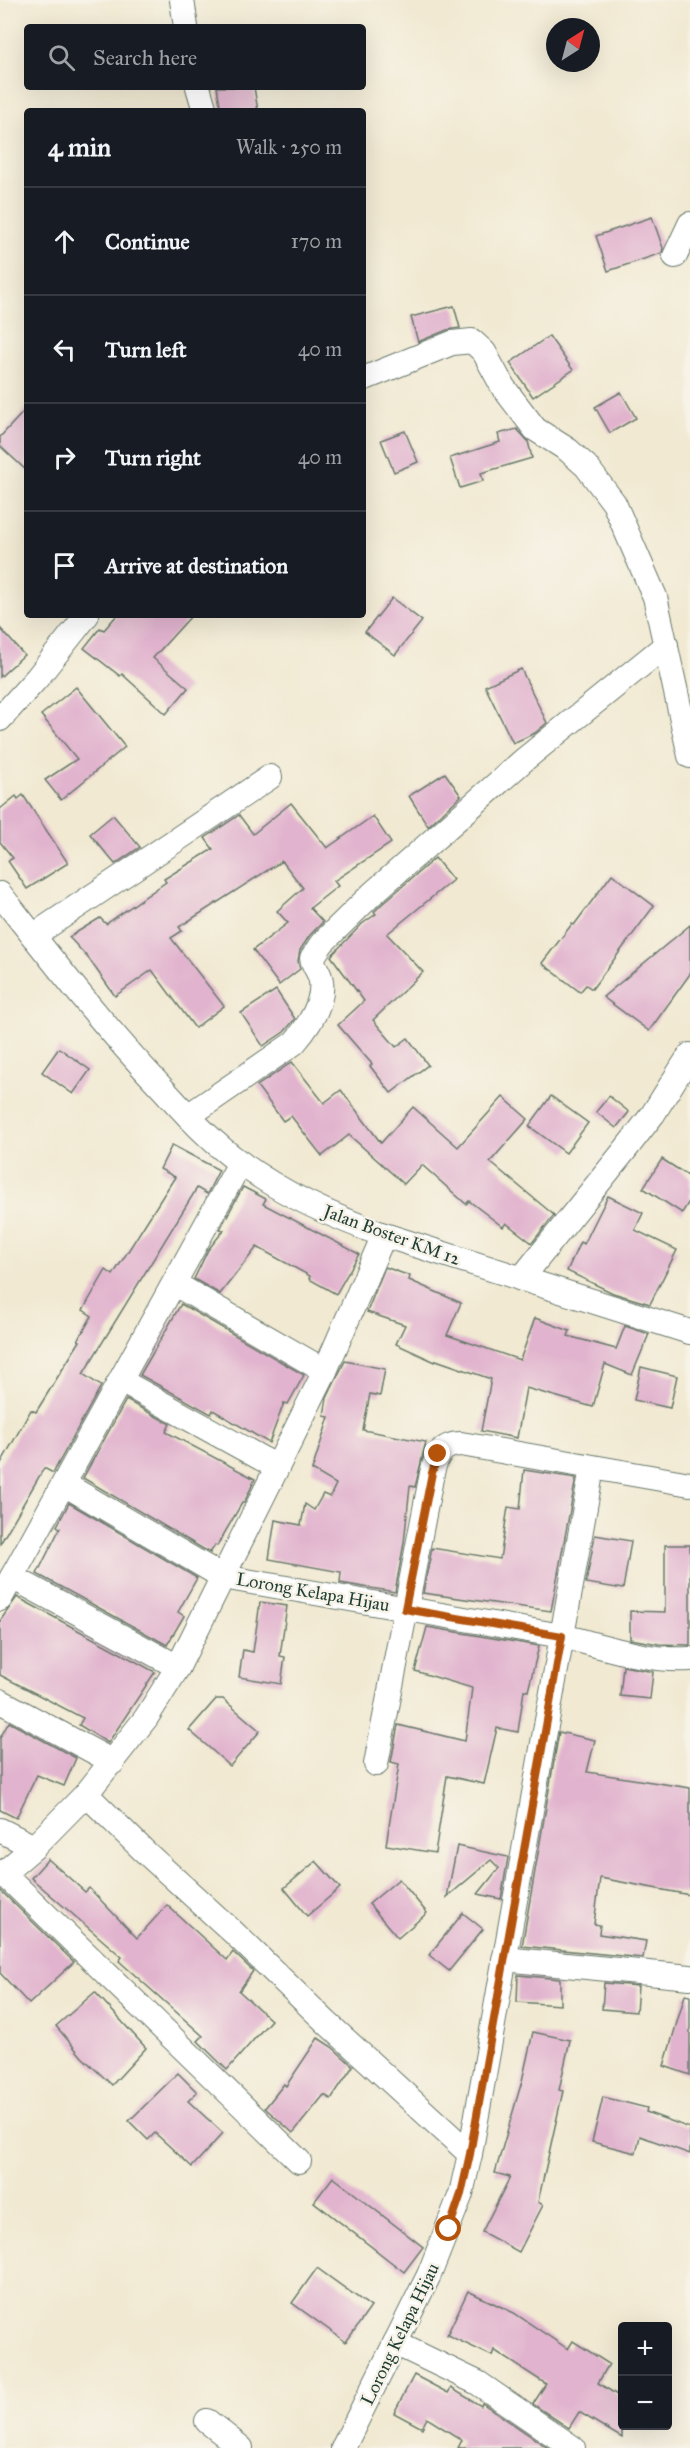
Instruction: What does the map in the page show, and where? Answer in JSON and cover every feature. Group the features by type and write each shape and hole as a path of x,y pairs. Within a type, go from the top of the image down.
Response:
{"street":[{"path":"182,0 186,24"},
{"path":"199,90 204,108"},
{"path":"675,256 690,224"},
{"path":"366,378 452,343 472,341 484,352 503,387 535,429 568,450 586,466 614,503 655,597 690,756"},
{"path":"0,719 37,678 85,618"},
{"path":"188,1116 294,1042 304,1032 314,1015 321,985 313,963 313,954 355,910 525,759 666,645"},
{"path":"33,936 270,777"},
{"name":"Jalan Boster KM 12","path":"0,894 118,1042 188,1116 240,1163 300,1200 343,1221 690,1332"},
{"path":"521,1279 653,1114 690,1055"},
{"path":"0,1599 240,1163"},
{"path":"299,2161 2,1874 33,1847 86,1794 146,1718 178,1667 325,1371 384,1235"},
{"path":"175,1284 325,1371"},
{"path":"121,1381 277,1467"},
{"path":"376,1764 432,1473 438,1454 445,1447 461,1444 690,1484"},
{"path":"592,1468 562,1636 639,1655 674,1660 690,1659"},
{"path":"64,1484 223,1577"},
{"path":"12,1577 178,1667"},
{"name":"Lorong Kelapa Hijau","path":"223,1577 562,1636 461,2194 449,2229 343,2448"},
{"path":"0,1701 113,1762"},
{"path":"86,1794 326,2022 470,2154"},
{"path":"0,1830 33,1847"},
{"path":"504,1959 690,1977"},
{"path":"395,2343 478,2383 573,2448"},
{"path":"207,2421 241,2448"}],"building":[{"path":"218,90 254,90 258,108 220,108"},
{"path":"652,217 663,248 662,253 608,271 596,236"},
{"path":"454,306 460,328 447,330 418,342 411,317"},
{"path":"549,336 573,370 533,397 510,363"},
{"path":"621,392 636,418 610,433 595,407"},
{"path":"24,411 24,468 0,446 0,437"},
{"path":"517,429 528,441 532,458 481,473 483,481 460,488 450,458 500,442 498,434"},
{"path":"405,431 418,462 394,472 381,440"},
{"path":"392,598 422,621 395,655 365,632"},
{"path":"114,618 189,618 153,658 188,688 166,714 122,674 120,676 84,648 100,628 104,630"},
{"path":"0,628 24,655 0,677"},
{"path":"521,669 547,723 535,733 513,743 485,686"},
{"path":"76,687 125,747 61,800 45,780 77,759 41,715"},
{"path":"445,773 461,796 428,826 409,796"},
{"path":"23,795 68,863 27,889 8,861 13,858 0,842 0,809 16,796 18,799"},
{"path":"291,803 327,848 373,816 391,843 334,881 338,886 310,908 323,922 300,950 298,961 300,969 279,985 253,950 288,923 277,911 303,888 282,861 179,927 182,931 171,938 224,1006 195,1028 152,970 115,996 89,959 69,937 100,918 106,924 166,882 164,879 213,849 205,838 239,815 253,834"},
{"path":"113,815 140,847 115,864 90,834"},
{"path":"435,858 453,880 387,934 423,972 373,1020 396,1047 408,1038 428,1065 391,1093 370,1066 372,1064 338,1025 364,1001 331,956 362,924 376,914 374,912 382,904"},
{"path":"612,874 654,906 592,989 586,985 580,992 542,963"},
{"path":"690,925 690,974 649,1031 603,997"},
{"path":"276,990 295,1019 284,1032 263,1046 241,1013"},
{"path":"59,1048 90,1070 73,1094 42,1072"},
{"path":"292,1062 324,1103 341,1090 381,1143 413,1107 458,1147 503,1097 528,1119 490,1162 554,1215 532,1243 506,1223 503,1227 469,1201 466,1204 422,1165 404,1184 349,1135 322,1156 291,1116 283,1121 257,1086"},
{"path":"551,1096 588,1123 566,1153 529,1126"},
{"path":"609,1096 629,1112 616,1128 596,1112"},
{"path":"172,1145 219,1170 207,1194 197,1188 83,1374 101,1386 53,1473 44,1468 0,1544 0,1465 31,1410 36,1412 80,1341 78,1340 92,1316 83,1310 106,1270 113,1275 175,1177 160,1169"},
{"path":"662,1159 690,1177 690,1200 682,1213 643,1188"},
{"path":"243,1187 266,1199 263,1204 359,1254 336,1294 309,1279 310,1276 257,1247 220,1294 194,1279 208,1250 224,1230 220,1229"},
{"path":"608,1196 643,1213 635,1230 677,1250 650,1304 613,1293 567,1271 580,1242 584,1244"},
{"path":"385,1267 410,1276 409,1280 461,1303 447,1335 520,1360 535,1318 570,1331 568,1336 616,1349 625,1326 649,1334 632,1375 605,1364 593,1407 526,1388 517,1438 481,1431 491,1379 436,1360 435,1362 396,1344 405,1325 367,1312"},
{"path":"181,1304 304,1375 288,1404 284,1403 269,1443 213,1410 211,1414 140,1375"},
{"path":"345,1361 385,1369 380,1396 370,1394 363,1430 426,1442 415,1487 410,1486 404,1543 395,1592 340,1583 341,1572 269,1559 275,1520 301,1525 305,1504 314,1510 323,1494 330,1497 336,1484 312,1470 329,1417 324,1416 327,1398"},
{"path":"641,1367 677,1376 670,1408 634,1400"},
{"path":"126,1400 170,1424 166,1432 255,1479 244,1503 217,1546 215,1545 210,1553 83,1478"},
{"path":"524,1470 576,1478 551,1611 423,1593 432,1548 500,1559 508,1507 520,1509"},
{"path":"69,1503 197,1578 178,1612 184,1616 167,1645 37,1574 60,1528 57,1526"},
{"path":"595,1535 631,1541 623,1589 586,1583"},
{"path":"665,1545 690,1545 690,1645 659,1644 630,1639 630,1611 665,1612"},
{"path":"17,1597 155,1672 108,1743 79,1725 83,1718 0,1675 0,1621"},
{"path":"260,1602 287,1606 280,1656 285,1657 281,1684 239,1677 243,1650 253,1652"},
{"path":"427,1627 539,1646 528,1691 524,1690 518,1732 497,1728 484,1784 447,1776 435,1853 386,1845 399,1764 391,1762 398,1725 465,1741 472,1688 415,1671"},
{"path":"623,1666 653,1672 650,1699 620,1696"},
{"path":"216,1699 223,1699 260,1731 230,1766 189,1730"},
{"path":"9,1722 76,1758 64,1786 37,1775 16,1818 0,1810 0,1738"},
{"path":"559,1732 595,1740 587,1772 690,1788 690,1895 600,1878 594,1924 600,1925 599,1934 646,1941 643,1958 522,1946"},
{"path":"457,1846 508,1857 501,1899 478,1894 499,1868 491,1860 447,1897"},
{"path":"48,1859 85,1892 89,1888 137,1938 167,1905 227,1960 233,1952 253,1971 239,1991 271,2020 227,2070 198,2041 203,2036 119,1961 122,1957 31,1878"},
{"path":"316,1861 340,1888 307,1916 284,1888"},
{"path":"399,1879 427,1913 398,1938 369,1904"},
{"path":"0,1890 74,1962 29,2004 0,1973"},
{"path":"463,1913 483,1929 449,1971 429,1955"},
{"path":"518,1975 560,1979 560,2005 517,2002"},
{"path":"604,1983 638,1986 636,2012 602,2009"},
{"path":"95,1992 146,2048 112,2085 82,2057 56,2026"},
{"path":"685,1995 690,1996 690,2075 664,2066"},
{"path":"533,2032 570,2040 559,2090 563,2091 538,2202 543,2205 519,2252 482,2232 510,2177 495,2173 522,2081"},
{"path":"318,2038 353,2066 331,2099 324,2095 293,2133 265,2108 284,2084 286,2086"},
{"path":"178,2073 197,2092 188,2101 223,2133 192,2167 155,2133 148,2140 129,2121"},
{"path":"603,2097 647,2108 646,2112 690,2128 690,2154 640,2136 636,2153 592,2142"},
{"path":"333,2177 423,2247 404,2272 314,2202"},
{"path":"317,2268 371,2307 346,2342 292,2303"},
{"path":"468,2291 514,2313 568,2349 573,2341 609,2364 598,2383 618,2396 618,2430 622,2430 622,2438 579,2412 569,2428 533,2404 546,2384 494,2350 492,2356 447,2335"},
{"path":"414,2375 448,2393 451,2388 481,2406 482,2403 548,2448 458,2448 462,2440 427,2418 422,2428 394,2413"}],"route":[{"path":"438,1454 434,1463 405,1609 562,1636 470,2154 461,2194 449,2229"}]}
